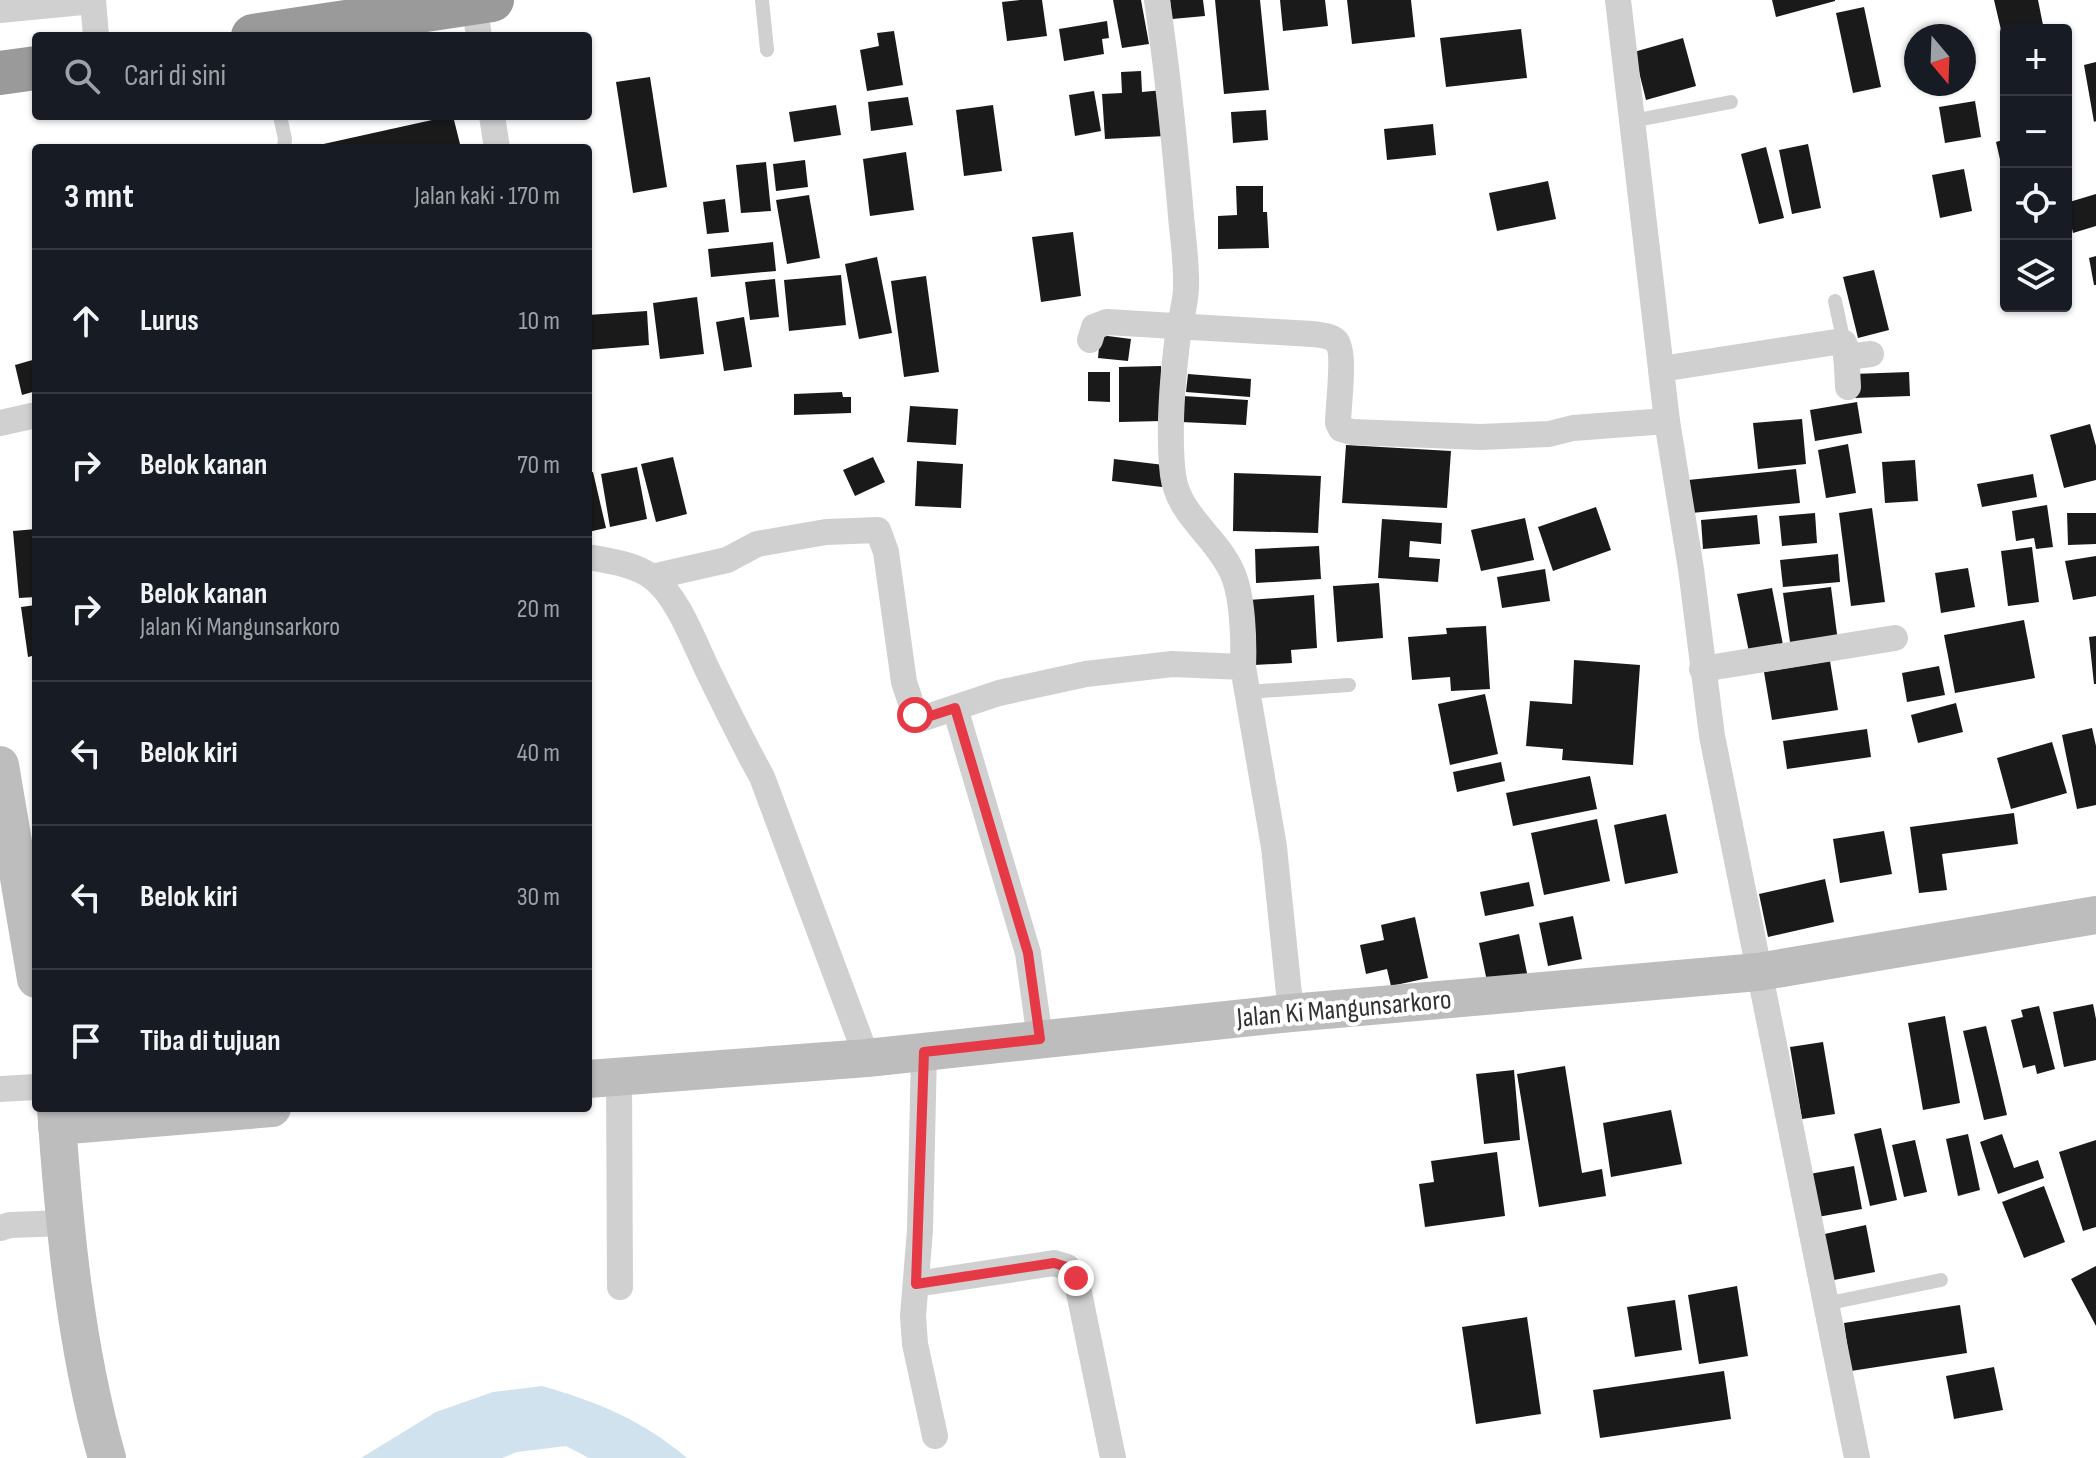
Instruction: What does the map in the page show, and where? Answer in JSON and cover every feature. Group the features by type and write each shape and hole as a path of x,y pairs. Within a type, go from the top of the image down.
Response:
{"highway":[{"path":"272,32 329,12 481,13"},
{"path":"0,73 32,69"}],"main road":[{"path":"0,765 32,955"},
{"name":"Jalan Ki Mangunsarkoro","path":"604,1078 867,1058 1291,1013 1758,972 2096,915"},
{"path":"107,1458 88,1382 65,1223 56,1117 176,1112"}],"street":[{"path":"0,10 93,0 96,32"},
{"path":"1157,0 1168,74 1185,242 1186,291 1179,326 1172,429 1175,491 1182,505 1219,549 1233,573 1244,646 1245,680 1274,847 1291,1013"},
{"path":"1618,0 1667,421 1691,569 1712,736 1857,1458"},
{"path":"493,120 496,144"},
{"path":"1090,340 1094,327 1107,322 1312,334 1333,338 1339,345 1341,357 1338,423 1341,429 1352,432 1494,436 1549,434 1573,428 1667,421"},
{"path":"1661,369 1830,343 1854,351 1848,387"},
{"path":"0,423 32,416"},
{"path":"652,577 727,560 757,544 826,532 878,530 886,552 904,682 915,715 924,718 999,693 1086,674 1172,664 1245,680"},
{"path":"592,558 629,566 652,577 665,589 688,629 762,777 867,1058"},
{"path":"1702,669 1895,638"},
{"path":"955,708 1028,953 1040,1039"},
{"path":"924,1052 913,1316 915,1344 935,1436"},
{"path":"604,1078 620,1287"},
{"path":"0,1089 32,1087"},
{"path":"0,1228 65,1223"},
{"path":"916,1284 1054,1263 1070,1270 1076,1278 1113,1458"}],"lane":[{"path":"762,0 767,50"},
{"path":"1632,121 1731,102"},
{"path":"281,120 284,144"},
{"path":"1835,301 1854,351"},
{"path":"1245,680 1349,685"},
{"path":"1825,1304 1941,1280"}],"water":[{"path":"542,1386 619,1414 653,1433 687,1458 589,1458 566,1446 517,1452 502,1458 361,1458 436,1412 493,1392"}],"building":[{"path":"1042,0 1047,36 1007,41 1002,2"},
{"path":"1113,0 1141,0 1149,44 1122,48"},
{"path":"1170,0 1203,0 1205,16 1172,19"},
{"path":"1215,0 1260,0 1269,90 1224,94"},
{"path":"1280,0 1325,0 1328,26 1283,31"},
{"path":"1347,0 1411,0 1415,37 1352,44"},
{"path":"1772,0 1835,0 1835,1 1776,17"},
{"path":"1994,0 2038,0 2043,24 2000,26"},
{"path":"1864,7 1881,87 1853,93 1836,13"},
{"path":"1107,21 1109,38 1102,39 1104,54 1064,61 1059,29"},
{"path":"1521,29 1527,78 1446,87 1440,38"},
{"path":"894,31 903,85 867,91 860,50 879,46 877,33"},
{"path":"1683,38 1696,86 1646,100 1634,52"},
{"path":"2096,62 2096,121 2094,122 2084,65"},
{"path":"1141,71 1142,92 1163,90 1166,136 1105,139 1102,94 1122,93 1121,72"},
{"path":"650,77 667,187 633,193 616,82"},
{"path":"1094,91 1101,131 1075,136 1069,95"},
{"path":"908,97 913,125 871,131 868,102"},
{"path":"1975,101 1981,137 1945,143 1939,107"},
{"path":"836,105 841,135 794,142 789,112"},
{"path":"993,105 1002,171 964,176 956,110"},
{"path":"1266,110 1268,140 1233,143 1231,112"},
{"path":"432,120 454,120 460,144 324,144"},
{"path":"1433,124 1436,155 1387,160 1384,129"},
{"path":"1808,144 1821,208 1792,214 1779,150"},
{"path":"1766,147 1784,218 1759,224 1741,154"},
{"path":"906,152 914,210 870,216 863,159"},
{"path":"805,160 808,187 776,191 773,164"},
{"path":"766,162 771,211 741,213 736,165"},
{"path":"1964,169 1972,211 1940,218 1932,175"},
{"path":"1548,181 1556,219 1497,231 1489,193"},
{"path":"1236,186 1263,186 1263,212 1267,212 1269,248 1218,249 1218,216 1237,215"},
{"path":"2096,194 2096,226 2073,233 2072,201"},
{"path":"809,195 820,258 787,264 776,200"},
{"path":"725,199 729,232 707,234 703,202"},
{"path":"1073,232 1081,296 1041,302 1032,237"},
{"path":"773,242 776,271 711,277 708,249"},
{"path":"2096,256 2096,285 2094,285 2089,258"},
{"path":"877,257 892,333 859,339 845,264"},
{"path":"1874,270 1889,330 1858,338 1843,277"},
{"path":"841,275 846,325 789,331 784,280"},
{"path":"926,276 939,372 904,377 891,281"},
{"path":"775,279 779,317 750,320 745,282"},
{"path":"697,297 704,354 660,359 653,303"},
{"path":"647,311 649,345 592,350 592,315"},
{"path":"744,317 752,367 724,371 716,322"},
{"path":"1100,335 1131,339 1128,361 1098,358"},
{"path":"32,360 32,392 22,395 15,365"},
{"path":"1161,366 1162,421 1119,422 1119,367"},
{"path":"1088,372 1110,372 1110,402 1088,401"},
{"path":"1909,372 1910,396 1854,398 1853,374"},
{"path":"1188,374 1251,379 1250,397 1186,392"},
{"path":"842,392 843,397 851,397 851,413 794,415 794,394"},
{"path":"1183,396 1248,400 1246,425 1181,422"},
{"path":"1857,402 1862,433 1815,441 1810,410"},
{"path":"910,406 958,409 956,445 907,442"},
{"path":"1802,419 1806,464 1758,469 1753,423"},
{"path":"2090,424 2096,446 2096,480 2064,488 2050,435"},
{"path":"1848,444 1856,493 1826,498 1818,450"},
{"path":"1346,445 1451,451 1447,508 1342,503"},
{"path":"673,457 687,514 656,522 641,464"},
{"path":"873,457 885,482 855,496 843,470"},
{"path":"1114,459 1164,465 1162,487 1112,481"},
{"path":"1915,460 1918,501 1885,503 1882,462"},
{"path":"917,461 963,464 961,508 915,506"},
{"path":"637,467 647,519 610,527 601,474"},
{"path":"1796,469 1800,503 1691,513 1688,480"},
{"path":"592,472 606,528 592,531"},
{"path":"1234,473 1321,476 1318,533 1233,531"},
{"path":"2033,474 2037,497 1982,507 1977,484"},
{"path":"2047,505 2053,547 2036,549 2034,538 2016,541 2012,511"},
{"path":"1596,507 1611,550 1553,571 1538,527"},
{"path":"1872,508 1885,602 1851,606 1839,513"},
{"path":"1815,513 1817,543 1782,546 1779,516"},
{"path":"2067,513 2096,513 2096,544 2068,545"},
{"path":"1757,515 1760,544 1703,549 1701,520"},
{"path":"1525,518 1534,560 1481,571 1471,530"},
{"path":"1382,519 1442,523 1441,544 1410,541 1409,557 1440,559 1438,582 1378,578"},
{"path":"32,529 32,597 19,598 13,531"},
{"path":"1319,546 1321,579 1256,583 1255,549"},
{"path":"2032,547 2039,602 2008,606 2001,551"},
{"path":"1838,554 1840,582 1783,587 1780,560"},
{"path":"2096,556 2096,596 2073,600 2065,561"},
{"path":"1968,568 1975,607 1941,613 1935,573"},
{"path":"1545,569 1550,601 1502,608 1497,577"},
{"path":"1379,583 1383,638 1337,642 1333,586"},
{"path":"1831,587 1838,642 1791,649 1783,593"},
{"path":"1772,588 1784,650 1750,657 1737,594"},
{"path":"1314,595 1317,648 1291,650 1292,663 1254,665 1249,600"},
{"path":"32,606 32,656 28,657 21,607"},
{"path":"2024,620 2035,678 1955,693 1944,635"},
{"path":"1486,626 1490,689 1451,691 1450,677 1412,680 1408,637 1447,634 1446,628"},
{"path":"2096,636 2096,684 2094,684 2089,637"},
{"path":"1574,660 1640,665 1633,765 1562,760 1563,749 1526,746 1530,701 1572,704"},
{"path":"1830,661 1838,710 1772,720 1764,672"},
{"path":"1939,666 1945,695 1907,702 1902,673"},
{"path":"1485,694 1498,754 1450,765 1438,704"},
{"path":"1956,703 1963,732 1918,743 1911,715"},
{"path":"2092,728 2096,746 2096,805 2077,809 2062,735"},
{"path":"1867,729 1871,757 1787,769 1783,741"},
{"path":"2052,742 2067,793 2011,809 1997,758"},
{"path":"1501,762 1505,781 1457,792 1453,772"},
{"path":"1590,776 1597,809 1513,826 1506,793"},
{"path":"2014,813 2018,844 1942,854 1947,890 1919,893 1910,827"},
{"path":"1666,814 1678,873 1625,884 1614,825"},
{"path":"1597,819 1610,881 1544,895 1531,833"},
{"path":"1884,831 1892,874 1840,883 1833,839"},
{"path":"1825,879 1834,922 1768,937 1759,894"},
{"path":"1529,882 1534,906 1485,916 1480,892"},
{"path":"1573,916 1582,959 1548,966 1539,923"},
{"path":"1415,917 1428,978 1391,986 1387,969 1366,974 1360,945 1384,940 1381,925"},
{"path":"1519,934 1529,983 1489,991 1479,943"},
{"path":"2093,1004 2096,1060 2064,1067 2053,1012"},
{"path":"2039,1006 2055,1069 2037,1074 2035,1065 2023,1068 2011,1020 2023,1017 2021,1010"},
{"path":"1945,1016 1960,1103 1923,1110 1908,1023"},
{"path":"1986,1026 2007,1115 1984,1120 1963,1031"},
{"path":"1823,1042 1835,1114 1802,1119 1790,1047"},
{"path":"1565,1066 1582,1173 1602,1169 1606,1196 1539,1207 1517,1074"},
{"path":"1514,1070 1520,1140 1484,1144 1476,1074"},
{"path":"1671,1110 1682,1164 1611,1177 1603,1123"},
{"path":"1881,1128 1897,1200 1870,1206 1854,1134"},
{"path":"1968,1134 1980,1190 1958,1196 1946,1139"},
{"path":"2002,1134 2014,1168 2038,1160 2044,1178 1998,1194 1980,1142"},
{"path":"1915,1140 1927,1192 1904,1197 1892,1145"},
{"path":"2096,1140 2096,1227 2083,1231 2059,1152"},
{"path":"1497,1152 1505,1216 1425,1227 1419,1184 1434,1182 1431,1161"},
{"path":"1854,1166 1862,1209 1812,1218 1804,1175"},
{"path":"2044,1186 2065,1242 2024,1258 2002,1202"},
{"path":"1866,1225 1875,1272 1829,1281 1820,1235"},
{"path":"2096,1266 2096,1326 2071,1279"},
{"path":"1737,1286 1748,1356 1699,1364 1688,1295"},
{"path":"1675,1300 1682,1350 1635,1357 1627,1307"},
{"path":"1960,1305 1967,1353 1851,1371 1844,1323"},
{"path":"1527,1317 1541,1414 1476,1424 1462,1327"},
{"path":"1994,1367 2003,1410 1954,1419 1946,1376"},
{"path":"1724,1371 1731,1419 1600,1438 1593,1390"}],"route":[{"path":"915,715 924,718 955,708 1028,953 1040,1039 924,1052 916,1284 1054,1263 1067,1267 1076,1278"}]}
